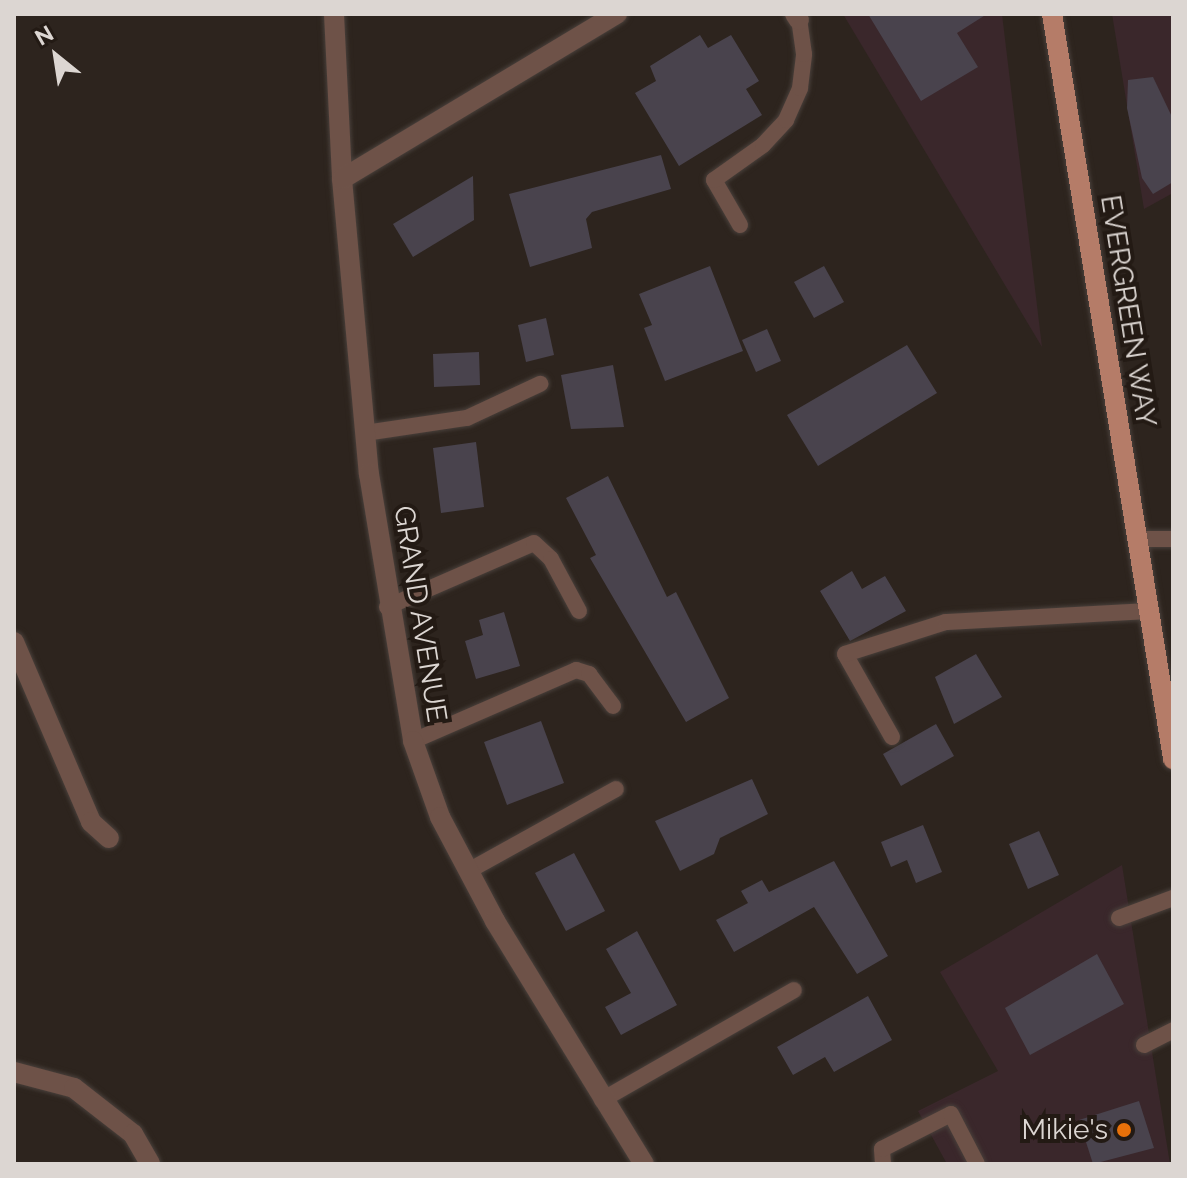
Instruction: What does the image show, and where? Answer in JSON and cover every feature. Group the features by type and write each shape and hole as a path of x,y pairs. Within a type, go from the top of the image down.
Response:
{"main road":[{"name":"EVERGREEN WAY","path":"1052,14 1173,759"}],"street":[{"name":"GRAND AVENUE","path":"334,14 342,179 365,433 387,607 413,741 468,871 602,1100 644,1164"},
{"path":"342,179 617,14"},
{"path":"14,642 91,822 109,838"},
{"path":"14,1072 74,1088 133,1134 150,1164"}],"lane":[{"path":"740,225 714,180 763,145 786,120 800,88 804,54 797,17"},
{"path":"365,433 467,418 540,384"},
{"path":"1137,539 1173,539"},
{"path":"387,607 534,543 551,559 579,611"},
{"path":"892,737 845,654 946,622 1150,611"},
{"path":"413,741 576,670 589,674 613,706"},
{"path":"468,871 616,789"},
{"path":"1119,918 1173,898"},
{"path":"602,1100 794,990"},
{"path":"1144,1045 1173,1030"},
{"path":"883,1164 882,1149 951,1114 977,1164"}],"shaded area":[{"path":"843,14 1002,14 1042,347"},
{"path":"1112,14 1173,14 1173,193 1144,209"},
{"path":"1122,865 1170,1164 947,1164 918,1111 998,1071 940,972"}],"building":[{"path":"868,14 987,14 957,33 978,67 921,101"},
{"path":"700,35 708,48 731,35 759,81 746,89 762,115 679,166 635,93 656,81 650,66"},
{"path":"1153,77 1173,119 1173,182 1153,194 1142,178 1127,108 1128,80"},
{"path":"661,155 671,189 592,212 586,219 592,248 530,267 509,194"},
{"path":"473,176 474,220 413,257 393,224"},
{"path":"710,266 743,351 665,381 644,328 652,325 639,294"},
{"path":"824,266 844,302 814,318 794,282"},
{"path":"546,318 554,355 526,362 518,325"},
{"path":"767,329 781,361 756,372 742,340"},
{"path":"907,345 937,393 818,466 787,415"},
{"path":"479,352 480,385 434,387 433,354"},
{"path":"613,365 624,427 571,429 561,375"},
{"path":"476,442 484,507 441,513 433,448"},
{"path":"608,476 667,597 676,592 729,698 686,722 590,558 596,555 566,498"},
{"path":"852,571 862,589 885,576 906,611 850,641 820,591"},
{"path":"504,612 520,666 476,679 465,641 483,635 479,620"},
{"path":"976,654 1002,697 954,724 935,677"},
{"path":"541,721 564,783 507,805 484,742"},
{"path":"936,724 954,756 901,786 883,754"},
{"path":"752,779 768,814 720,838 714,854 680,871 655,821"},
{"path":"923,825 942,872 916,883 907,860 891,867 881,842"},
{"path":"1039,831 1059,875 1028,889 1009,844"},
{"path":"574,853 605,911 566,931 535,873"},
{"path":"834,861 888,956 857,974 814,907 734,952 716,920 748,903 741,891 762,880 769,892"},
{"path":"637,931 677,1005 621,1035 605,1007 631,993 606,949"},
{"path":"1097,954 1124,1004 1030,1055 1005,1008"},
{"path":"868,996 892,1040 834,1072 825,1057 793,1075 777,1047"},
{"path":"1139,1101 1154,1148 1093,1164 1079,1120"}],"place":[{"name":"Mikie's","path":"1124,1130"}]}
